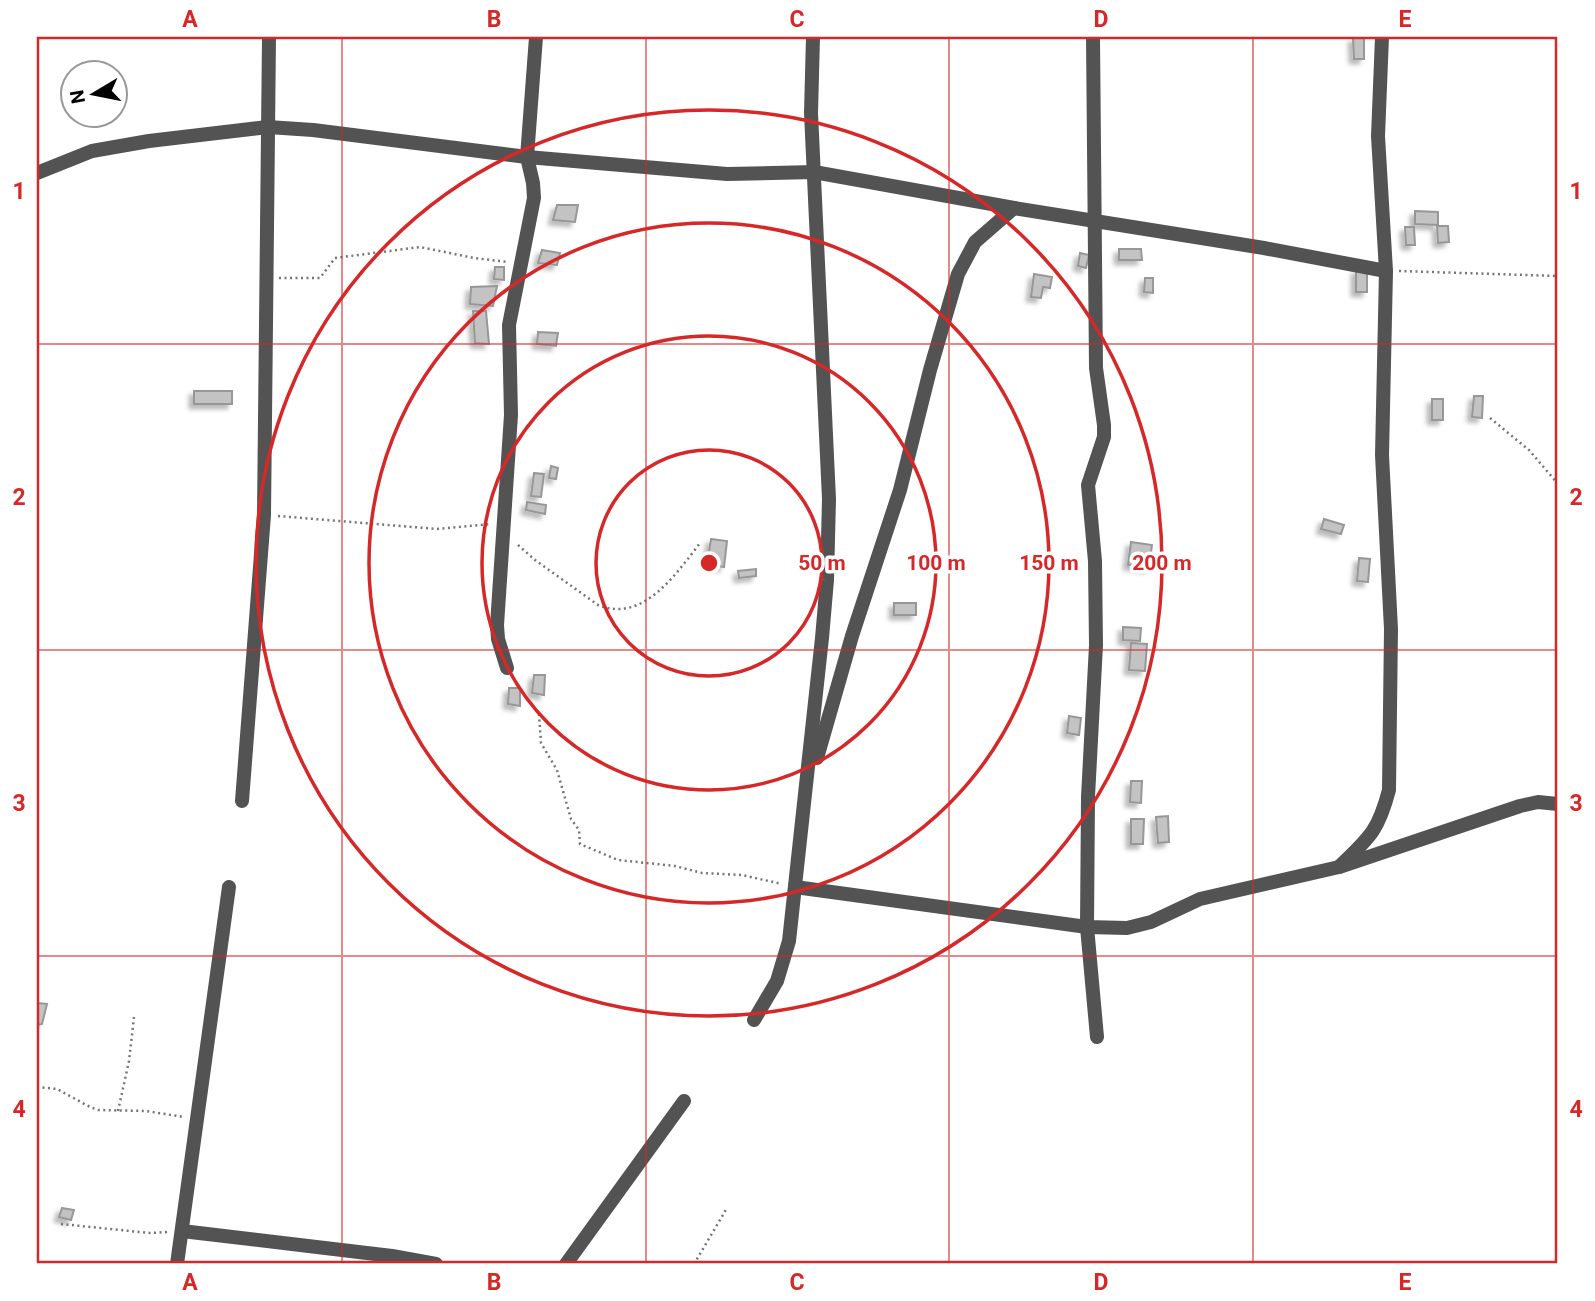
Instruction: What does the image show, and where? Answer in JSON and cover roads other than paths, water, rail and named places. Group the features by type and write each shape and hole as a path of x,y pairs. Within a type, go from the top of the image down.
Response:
{"street":[{"path":"242,801 264,515 269,37"},
{"path":"506,668 497,625 511,415 509,326 534,198 527,157 536,37"},
{"path":"754,1020 777,981 786,958 827,580 829,499 811,113 813,37"},
{"path":"1093,37 1096,368 1104,437 1088,485 1095,561 1096,645 1088,797 1087,927 1097,1037"},
{"path":"1339,867 1376,828 1389,790 1391,629 1382,455 1386,271 1378,136 1382,37"},
{"path":"37,173 92,151 149,141 268,127 356,134 527,157 727,174 814,172 1386,271"},
{"path":"797,870 819,749 852,636 900,490 930,370 958,274 975,242 1014,208"},
{"path":"795,887 1087,927 1127,928 1151,922 1200,899 1339,867 1494,813 1538,802 1558,804"},
{"path":"177,1264 229,887"},
{"path":"566,1264 684,1101"},
{"path":"182,1231 393,1256 436,1264"}]}
